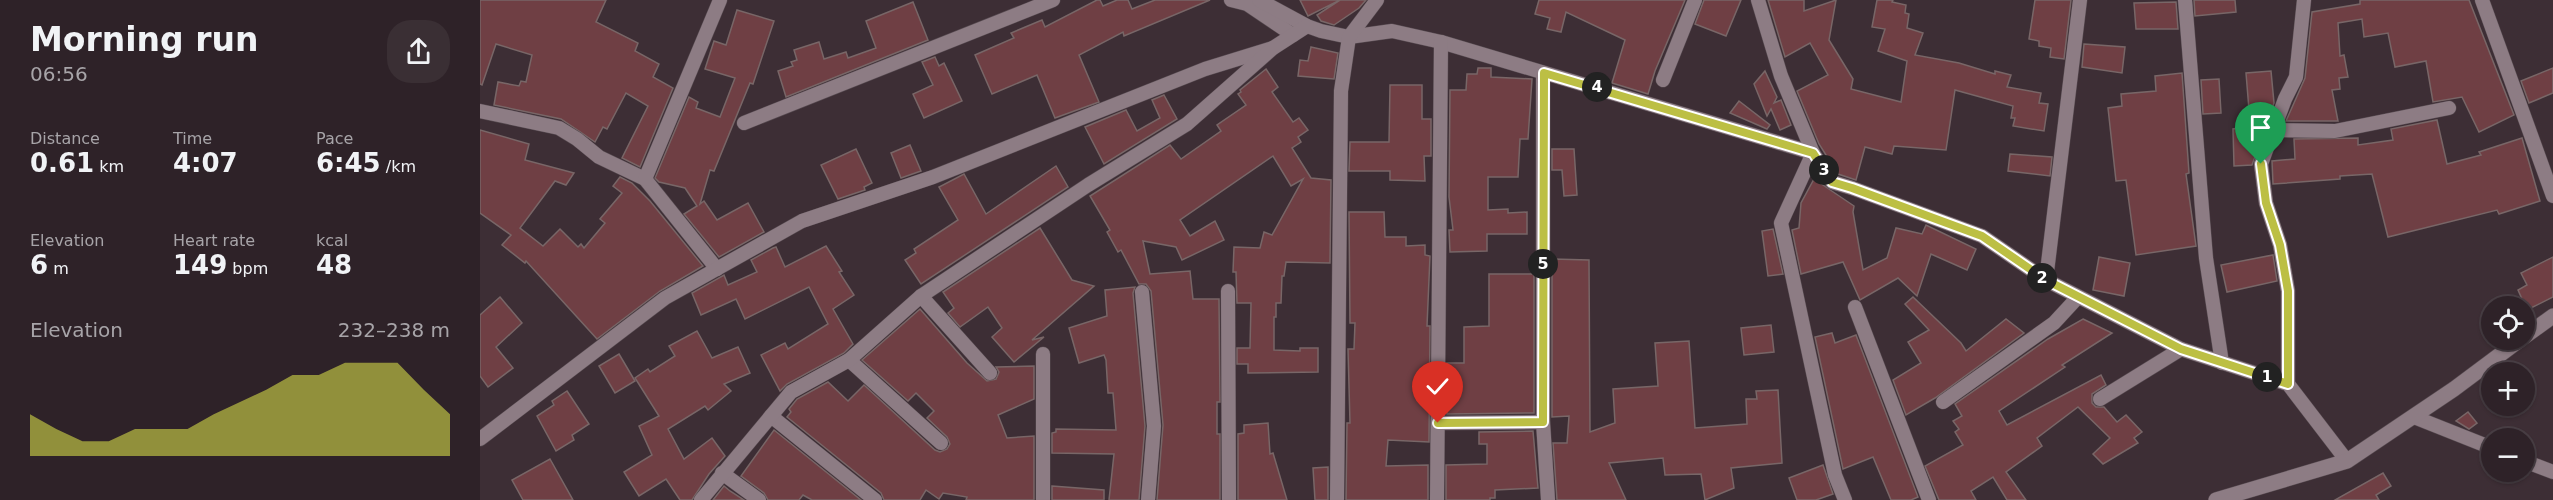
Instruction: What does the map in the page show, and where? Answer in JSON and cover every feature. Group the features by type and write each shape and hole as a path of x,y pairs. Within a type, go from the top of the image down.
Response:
{"street":[{"path":"645,178 720,0"},
{"path":"744,123 1053,0"},
{"path":"1231,0 1247,4 1293,35"},
{"path":"1259,0 1307,26 1349,37 1392,31 1441,42 1813,153"},
{"path":"1663,80 1695,0"},
{"path":"1758,0 1780,76 1813,153 1832,182 1982,236 2046,280 2181,349 2288,384 2347,461"},
{"path":"2046,280 2080,0"},
{"path":"2185,0 2206,258 2222,363"},
{"path":"2288,384 2288,291 2280,245 2266,203 2261,164 2296,77 2304,0"},
{"path":"2482,0 2553,196"},
{"path":"1337,499 1341,91 1349,37 1373,2"},
{"path":"700,500 791,392 849,360 921,296 1088,185 1187,124 1273,48 1307,26"},
{"path":"1437,500 1441,42"},
{"path":"480,439 596,353 665,298 802,221 933,177 1205,69 1273,48"},
{"path":"1544,73 1543,422 1548,500"},
{"path":"2273,130 2335,131 2449,108"},
{"path":"480,111 559,128 577,139 598,157 645,178 717,268"},
{"path":"1813,153 1781,223 1836,475 1845,500"},
{"path":"1228,291 1228,500"},
{"path":"1142,292 1154,426 1148,500"},
{"path":"921,296 990,373"},
{"path":"1943,402 2054,323 2078,297"},
{"path":"1855,307 1929,500"},
{"path":"2535,329 2553,316"},
{"path":"2100,399 2181,349"},
{"path":"2216,500 2347,461 2414,417 2506,350"},
{"path":"1043,354 1043,500"},
{"path":"849,360 941,443"},
{"path":"771,416 875,500"},
{"path":"2414,417 2481,444"},
{"path":"1438,423 1543,422"},
{"path":"2535,465 2553,472"},
{"path":"722,473 759,500"}],"building":[{"path":"480,0 606,0 596,22 638,43 635,51 659,64 653,77 673,88 640,167 622,158 648,106 626,93 607,129 603,127 595,142 561,119 494,105 498,82 519,86 521,81 526,82 532,55 496,44 482,85 480,84"},
{"path":"1100,0 1103,6 1117,0 1128,0 1132,9 1155,0 1210,0 1124,36 1123,32 1079,55 1099,102 1055,118 1037,75 992,94 975,55 1014,38 1011,33 1042,20 1045,27"},
{"path":"1300,0 1340,0 1308,16"},
{"path":"1340,0 1366,0 1359,8 1334,25 1321,21 1317,15"},
{"path":"1539,0 1685,0 1655,71 1648,94 1612,83 1625,40 1566,12 1561,32 1547,29 1550,18 1535,14"},
{"path":"1704,0 1741,0 1726,36 1695,24"},
{"path":"1768,0 1804,0 1804,11 1836,0 1829,40 1853,79 1851,89 1901,102 1907,61 1878,51 1885,29 1872,27 1877,0 1893,0 1892,2 1906,5 1905,13 1909,14 1907,28 1923,33 1915,55 1959,63 1995,74 1995,71 2011,75 2007,87 2041,93 2039,103 2048,104 2044,131 2013,126 2015,118 2011,118 2013,106 1955,90 1946,150 1894,146 1892,154 1865,147 1856,180 1838,174 1819,144 1797,91 1828,75 1810,43 1785,57"},
{"path":"2035,0 2071,0 2064,59 2050,57 2051,48 2039,46 2039,41 2029,39"},
{"path":"2194,0 2235,0 2236,12 2195,16"},
{"path":"2360,0 2469,0 2514,115 2479,132 2462,97 2433,102 2426,61 2395,67 2388,33 2364,37 2362,19 2338,23 2340,56 2344,55 2348,77 2339,78 2340,89 2332,90 2338,121 2286,121 2305,78 2312,12 2360,4"},
{"path":"913,2 928,40 786,97 778,71 793,66 791,62 797,60 794,50 819,42 824,59 846,52 848,58 876,48 866,21"},
{"path":"2176,2 2178,29 2136,29 2134,3"},
{"path":"737,10 774,21 753,84 750,83 714,171 710,170 700,204 704,201 717,220 748,203 764,232 719,257 684,214 697,206 685,188 659,182 655,178 689,97 698,102 696,108 720,117 735,78 705,69 714,41 726,45"},
{"path":"2084,44 2125,47 2122,73 2082,67"},
{"path":"1311,47 1338,53 1334,79 1298,76 1300,60 1308,61"},
{"path":"935,57 939,66 944,63 962,101 924,118 913,94 933,85 922,62"},
{"path":"1478,68 1491,68 1491,77 1532,79 1528,139 1520,139 1518,177 1488,177 1488,210 1508,209 1508,213 1527,212 1527,234 1487,234 1487,251 1450,252 1449,230 1453,230 1449,197 1450,90 1466,90 1467,74 1477,74"},
{"path":"2553,68 2553,93 2529,103 2521,81"},
{"path":"1266,69 1278,87 1272,92 1293,122 1299,118 1308,130 1298,137 1301,142 1292,148 1311,178 1331,180 1330,263 1286,262 1284,276 1282,276 1281,303 1276,303 1276,317 1274,317 1274,350 1300,351 1300,348 1318,348 1318,372 1248,373 1248,364 1237,364 1237,348 1250,348 1251,303 1237,303 1236,272 1233,272 1234,247 1260,248 1264,232 1272,235 1303,179 1291,186 1273,156 1180,220 1190,236 1215,221 1224,240 1182,260 1176,247 1143,241 1150,274 1190,271 1193,299 1219,299 1220,402 1217,402 1217,434 1220,434 1220,500 1157,500 1163,425 1151,291 1146,284 1139,284 1121,250 1118,252 1107,232 1110,230 1090,196 1170,145 1181,159 1221,131 1217,125 1246,105 1238,94 1240,90"},
{"path":"1765,71 1777,97 1774,103 1781,100 1791,125 1780,130 1771,109 1767,116 1754,84"},
{"path":"2271,71 2274,103 2252,165 2234,166 2233,129 2246,127 2246,122 2250,122 2246,73"},
{"path":"2182,73 2189,173 2186,174 2196,246 2136,255 2126,180 2116,181 2108,108 2122,106 2121,94 2156,91 2155,76"},
{"path":"2219,79 2221,113 2203,114 2201,80"},
{"path":"1390,85 1422,85 1422,119 1431,119 1431,156 1424,156 1425,181 1390,180 1390,171 1349,171 1350,142 1389,142"},
{"path":"1164,95 1177,119 1104,164 1085,127 1126,110 1137,131 1160,118 1152,100"},
{"path":"1739,101 1770,125 1767,129 1730,113"},
{"path":"2437,120 2447,164 2481,155 2479,152 2522,138 2540,201 2499,214 2497,210 2388,237 2372,174 2273,184 2272,161 2295,159 2294,139 2358,138 2358,145 2393,140 2391,129"},
{"path":"480,130 529,144 525,160 574,173 566,185 555,181 520,228 543,246 560,229 578,247 581,244 584,248 605,223 600,219 622,193 613,186 620,177 632,183 650,201 703,266 660,291 597,339 526,261 525,263 502,245 511,235 480,213"},
{"path":"910,145 921,171 901,178 891,153"},
{"path":"856,149 872,183 864,187 865,190 838,199 821,165"},
{"path":"1552,149 1574,149 1577,195 1564,196 1562,170 1552,170"},
{"path":"2010,154 2052,157 2050,176 2008,171"},
{"path":"1056,166 1068,187 921,284 905,260 916,253 914,249 958,220 939,187 964,174 986,214"},
{"path":"1814,179 1854,206 1853,212 1863,270 1887,258 1896,228 1922,234 1926,225 1976,249 1967,270 1931,254 1917,296 1898,278 1860,300 1843,262 1801,274 1792,230 1799,228 1801,203"},
{"path":"1349,212 1384,212 1385,237 1406,237 1406,246 1425,245 1425,255 1430,256 1427,326 1430,326 1429,442 1388,440 1386,466 1428,465 1428,500 1346,500 1347,423 1350,423 1348,349 1354,349 1355,323 1350,323"},
{"path":"1040,228 1072,280 1094,286 1032,340 1044,337 1014,362 992,337 1002,328 988,307 960,327 948,313 954,308 943,292"},
{"path":"1773,229 1783,274 1768,276 1762,231"},
{"path":"826,246 854,295 833,309 853,344 844,353 787,384 780,391 761,355 785,343 788,349 828,324 809,287 745,319 736,299 701,315 692,293 724,275 728,285 757,272 751,260 773,248 776,247 785,267"},
{"path":"2273,255 2277,281 2227,292 2221,265"},
{"path":"2099,257 2130,263 2124,296 2093,290"},
{"path":"2553,257 2553,297 2535,306 2535,296 2521,296 2518,290 2527,285 2521,273"},
{"path":"1552,259 1589,260 1590,432 1615,423 1613,389 1658,386 1655,343 1689,341 1695,428 1747,424 1746,399 1757,399 1756,391 1778,390 1782,463 1731,468 1734,488 1705,500 1701,474 1665,475 1663,458 1609,463 1626,500 1557,500 1553,443 1567,443 1569,416 1552,417"},
{"path":"1489,274 1534,274 1534,413 1447,414 1447,363 1464,363 1464,327 1489,326"},
{"path":"1135,287 1133,293 1145,426 1139,500 1109,500 1114,454 1052,453 1052,433 1056,432 1056,429 1116,430 1113,393 1108,393 1104,355 1079,363 1069,328 1107,316 1105,290"},
{"path":"500,297 522,323 496,347 513,368 488,387 480,376 480,315"},
{"path":"1913,297 1961,343 1966,351 2006,319 2024,333 1935,398 1906,415 1893,380 1921,363 1908,342 1929,330 1905,304"},
{"path":"920,309 967,363 987,381 996,379 999,372 996,367 1034,366 1034,399 998,415 1007,438 1034,436 1034,500 966,500 967,497 943,493 939,499 926,490 920,500 884,500 881,493 787,417 791,412 789,409 797,399 828,382 848,401 864,385 935,450 940,452 947,449 950,444 947,437 927,418 934,411 916,393 908,401 862,360"},
{"path":"2083,319 2112,333 2062,365 2065,367 1999,411 2007,425 2101,375 2106,385 2092,394 2092,403 2096,407 2104,407 2117,422 2126,415 2142,432 2134,438 2138,443 2103,464 2093,454 2110,438 2078,407 2037,438 2042,446 2006,472 2026,500 2007,500 1993,477 1971,491 1976,500 1939,500 1925,466 1963,445 1955,432 1959,429 1953,421 1962,416 1955,404 2048,339"},
{"path":"1771,325 1774,352 1744,355 1741,328"},
{"path":"697,331 712,358 738,347 750,373 724,384 731,391 708,410 705,406 668,429 684,459 712,438 725,456 709,474 692,500 680,500 666,479 639,496 624,472 652,455 639,426 659,416 635,378 648,369 650,372 675,356 669,346"},
{"path":"1832,333 1835,343 1856,335 1918,497 1911,500 1891,500 1873,457 1843,469 1815,337"},
{"path":"619,354 635,381 615,393 599,366"},
{"path":"567,391 589,424 572,435 574,440 556,451 537,416 554,405 552,401"},
{"path":"2468,412 2477,423 2469,429 2456,421"},
{"path":"1268,423 1270,454 1273,453 1287,500 1238,500 1238,434 1244,433 1244,425"},
{"path":"774,430 861,500 812,500 803,495 799,500 768,500 764,493 741,476"},
{"path":"1533,431 1538,488 1495,490 1495,498 1490,498 1490,500 1446,500 1446,465 1487,464 1487,444 1479,444 1479,432"},
{"path":"550,459 573,500 523,500 512,480"},
{"path":"1823,465 1833,494 1816,500 1797,500 1789,478"},
{"path":"1328,467 1328,500 1315,500 1313,468"},
{"path":"2383,473 2391,486 2376,495 2379,500 2335,500"},
{"path":"724,486 730,491 744,500 713,500"},
{"path":"1052,486 1104,490 1104,500 1052,500"}],"route":[{"path":"1438,423 1543,422 1544,73 1813,153 1832,182 1982,236 2046,280 2181,349 2288,384 2288,291 2280,245 2266,203 2261,164"}]}
